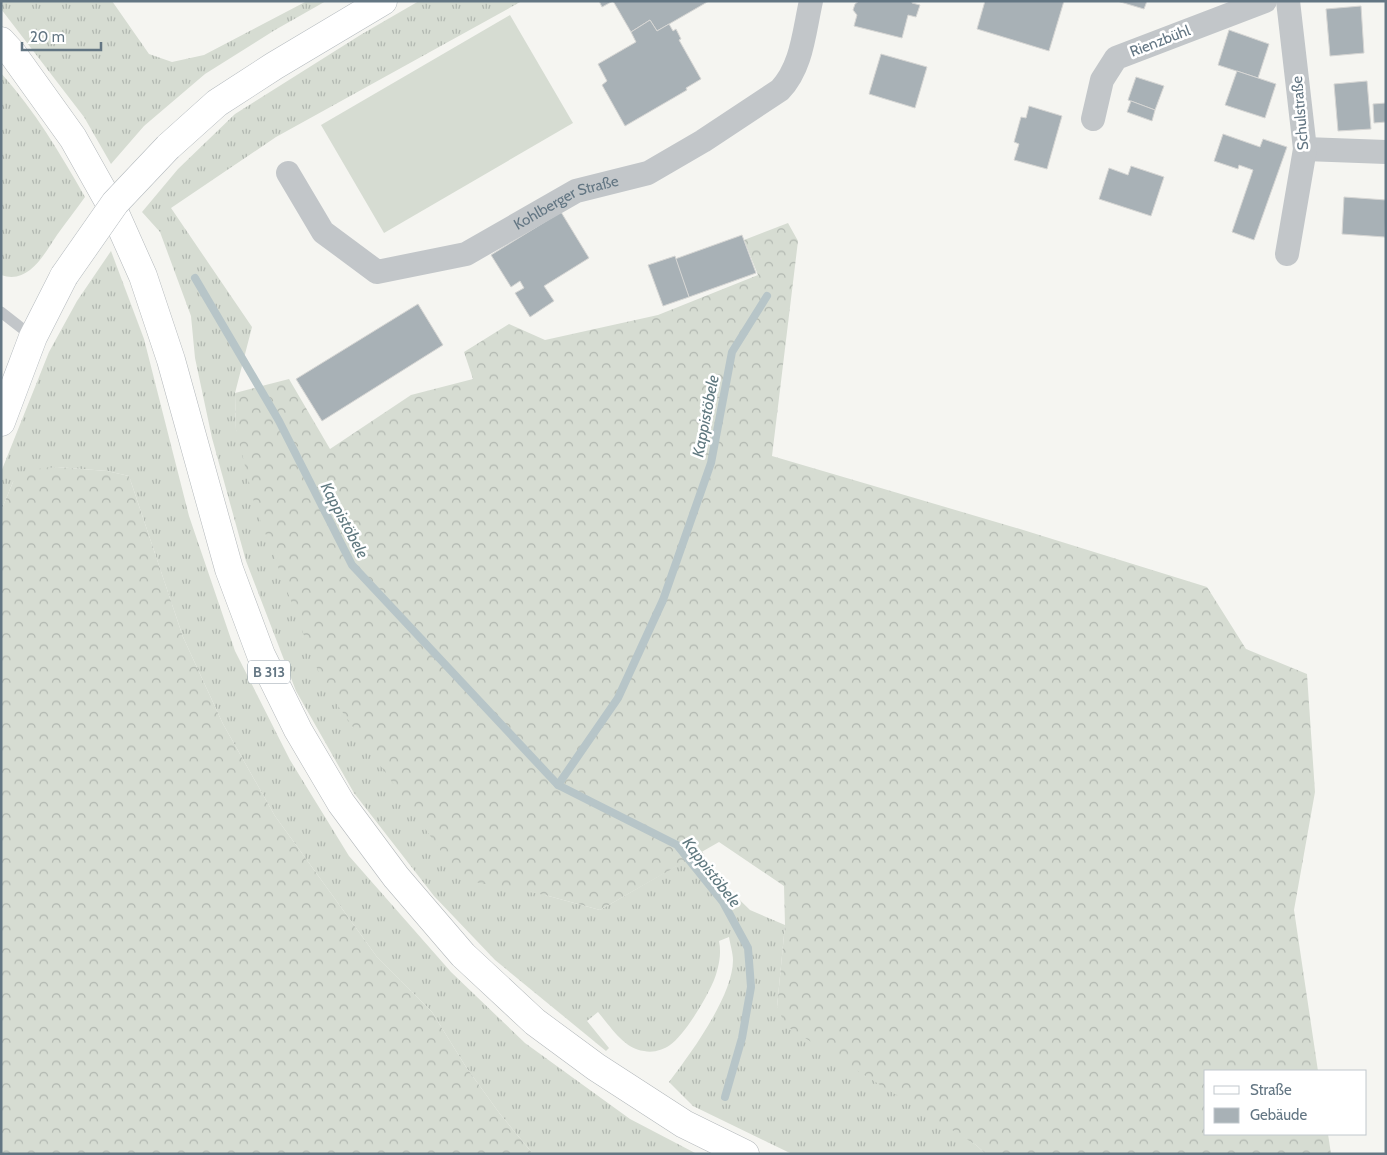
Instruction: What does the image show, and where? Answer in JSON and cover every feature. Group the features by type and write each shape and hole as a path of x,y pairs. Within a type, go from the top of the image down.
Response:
{"main road":[{"path":"1,422 33,337 64,276 115,203 168,146 217,103 274,66 383,1"},
{"name":"B 313","path":"1,41 12,53 74,138 118,219 143,276 171,360 229,568 261,655 298,730 341,803 396,877 463,955 535,1022 596,1067 684,1124 745,1154"}],"street":[{"name":"Kohlberger Straße","path":"288,173 323,232 378,272 466,254 576,191 648,173 703,141 780,90 788,82 797,66 811,1"},
{"name":"Rienzbühl","path":"1093,119 1102,80 1116,58 1265,1"},
{"name":"Schulstraße","path":"1287,254 1306,149 1288,1"},
{"path":"1306,149 1386,152"}],"lane":[{"path":"1,312 33,337"}],"green space":[{"path":"1,1 112,1 149,54 172,62 204,55 307,1 326,1 275,30 205,74 144,126 111,164 84,117 1,9"},
{"path":"419,1 522,1 276,137 171,208 252,327 235,393 236,430 545,895 600,910 702,851 716,877 750,910 785,925 777,1007 976,1145 986,1154 792,1154 693,1106 669,1082 719,1007 731,974 733,960 729,937 719,941 717,971 710,989 698,1011 676,1040 658,1051 647,1052 637,1049 618,1036 598,1012 587,1021 609,1048 606,1051 495,960 434,896 354,793 296,691 246,561 212,438 195,358 191,316 160,232 142,212 178,169 235,114 362,34"},
{"path":"510,15 573,123 384,233 321,125"},
{"path":"1,73 25,102 46,133 85,197 35,266 20,276 11,277 1,275"},
{"path":"788,223 798,241 772,456 1020,529 1207,587 1246,649 1307,674 1315,792 1294,910 1318,1070 1204,1070 1204,1135 1328,1135 1331,1154 986,1154 976,1145 786,1026 777,1007 785,925 784,886 719,842 600,910 545,895 474,882 453,868 326,689 255,506 236,430 235,393 289,379 330,449 411,395 473,379 464,352 509,324 545,340 658,315 758,275 744,240"},
{"path":"111,251 144,339 189,516 235,651 290,760 349,856 451,972 525,1043 630,1119 697,1154 533,1154 500,1114 466,1067 432,1012 377,957 275,816 223,724 183,637 129,476 107,471 57,467 13,482 1,511 1,472 49,352 77,301"},
{"path":"57,467 107,471 129,476 183,637 223,724 275,816 377,957 432,1012 466,1067 500,1114 533,1154 1,1154 1,511 13,482 26,470"}],"building":[{"path":"599,1 613,1 602,7"},
{"path":"613,1 709,1 657,31 650,20 631,32"},
{"path":"859,1 912,1 912,3 920,5 916,17 908,15 902,38 854,26 857,15 853,10 855,4"},
{"path":"985,1 1064,1 1049,51 977,29"},
{"path":"1117,1 1147,1 1144,9"},
{"path":"1361,6 1364,53 1330,56 1326,9"},
{"path":"650,20 657,31 669,24 673,31 676,29 681,39 679,40 701,79 686,88 687,90 625,126 602,85 607,81 598,64 636,42 631,32"},
{"path":"1229,30 1269,44 1258,78 1218,65"},
{"path":"881,54 927,67 915,108 869,94"},
{"path":"1237,71 1276,84 1265,118 1225,105"},
{"path":"1136,77 1164,86 1155,110 1128,100"},
{"path":"1367,81 1371,129 1338,131 1334,84"},
{"path":"1131,101 1155,110 1152,121 1127,112"},
{"path":"1386,103 1386,122 1374,123 1373,104"},
{"path":"1029,106 1062,116 1047,169 1014,160 1019,144 1014,142 1021,117 1026,118"},
{"path":"1223,134 1260,147 1263,139 1287,147 1254,240 1232,232 1253,170 1239,165 1238,169 1214,161"},
{"path":"1131,166 1164,177 1151,216 1099,199 1109,168 1128,175"},
{"path":"1344,197 1386,200 1385,237 1342,234"},
{"path":"561,212 589,258 544,286 554,301 530,317 515,293 524,288 520,281 511,287 491,255"},
{"path":"742,235 756,273 689,297 675,259"},
{"path":"675,256 689,297 663,306 648,265"},
{"path":"418,304 443,345 322,421 296,379"}],"waterway":[{"name":"Kappistöbele","path":"195,278 279,421 352,565 558,785 677,845 723,902 748,948 751,987 742,1038 725,1097"},
{"name":"Kappistöbele","path":"558,785 618,698 663,600 711,463 732,352 767,296"}]}
